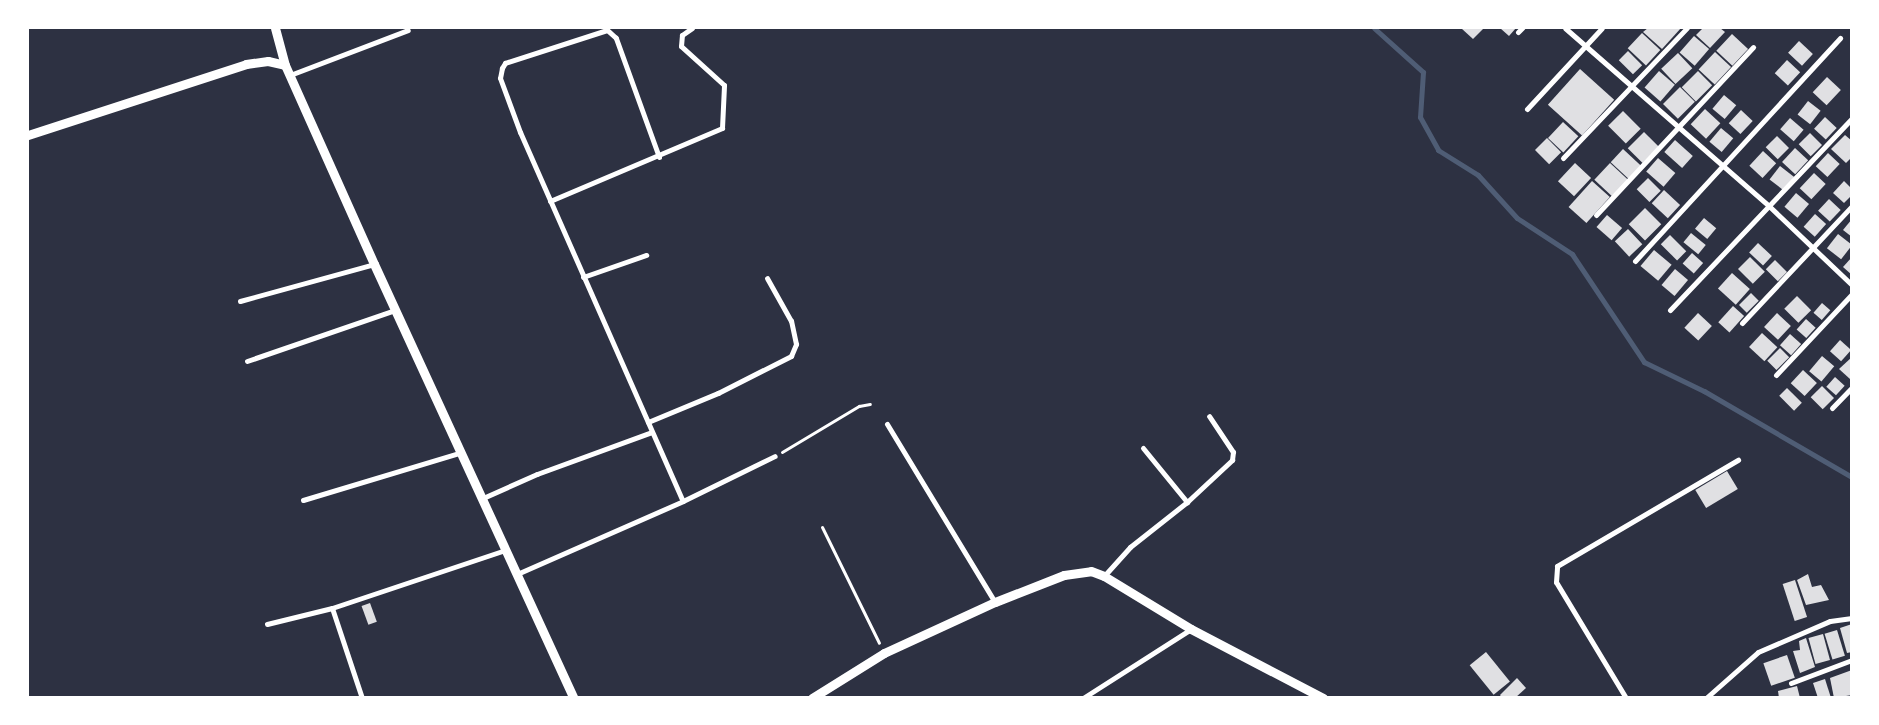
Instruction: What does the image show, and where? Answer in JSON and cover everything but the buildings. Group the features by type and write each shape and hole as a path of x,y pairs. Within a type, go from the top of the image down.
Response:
{"street":[{"path":"276,28 285,65 374,264 574,698"},
{"path":"550,201 719,131 724,123 724,85 681,46 682,35 692,28"},
{"path":"1566,28 1770,206 1852,285"},
{"path":"1527,109 1602,28"},
{"path":"1563,158 1687,28"},
{"path":"290,75 408,30"},
{"path":"659,157 616,38 607,30 505,63 501,72 502,85 583,277 683,501"},
{"path":"1635,261 1840,38"},
{"path":"1596,215 1753,47"},
{"path":"28,134 246,64 268,61 285,65"},
{"path":"1670,310 1852,118"},
{"path":"1742,323 1852,206"},
{"path":"583,277 646,255"},
{"path":"240,301 374,264"},
{"path":"648,422 718,393 791,356 796,344 791,321 767,278"},
{"path":"1776,376 1852,294"},
{"path":"247,361 396,310"},
{"path":"1832,408 1852,387"},
{"path":"1104,576 1130,547 1187,502 1233,458 1233,452 1209,416"},
{"path":"887,424 995,602"},
{"path":"483,498 537,474 652,432"},
{"path":"1143,448 1187,502"},
{"path":"303,500 462,452"},
{"path":"518,574 683,501 775,456"},
{"path":"1626,697 1556,582 1557,566 1738,460"},
{"path":"267,624 332,608 505,550"},
{"path":"818,696 884,653 995,602 1064,575 1091,571 1104,576 1191,629 1323,698"},
{"path":"332,608 362,698"},
{"path":"1706,698 1758,652 1830,621 1852,618"},
{"path":"1083,698 1191,629"},
{"path":"1790,683 1852,660"}],"path":[{"path":"775,456 859,406 870,404"},
{"path":"822,527 884,653"}],"waterway":[{"path":"1374,28 1423,72 1420,117 1438,150 1478,175 1517,218 1572,254 1644,362 1704,391 1852,477"}]}
